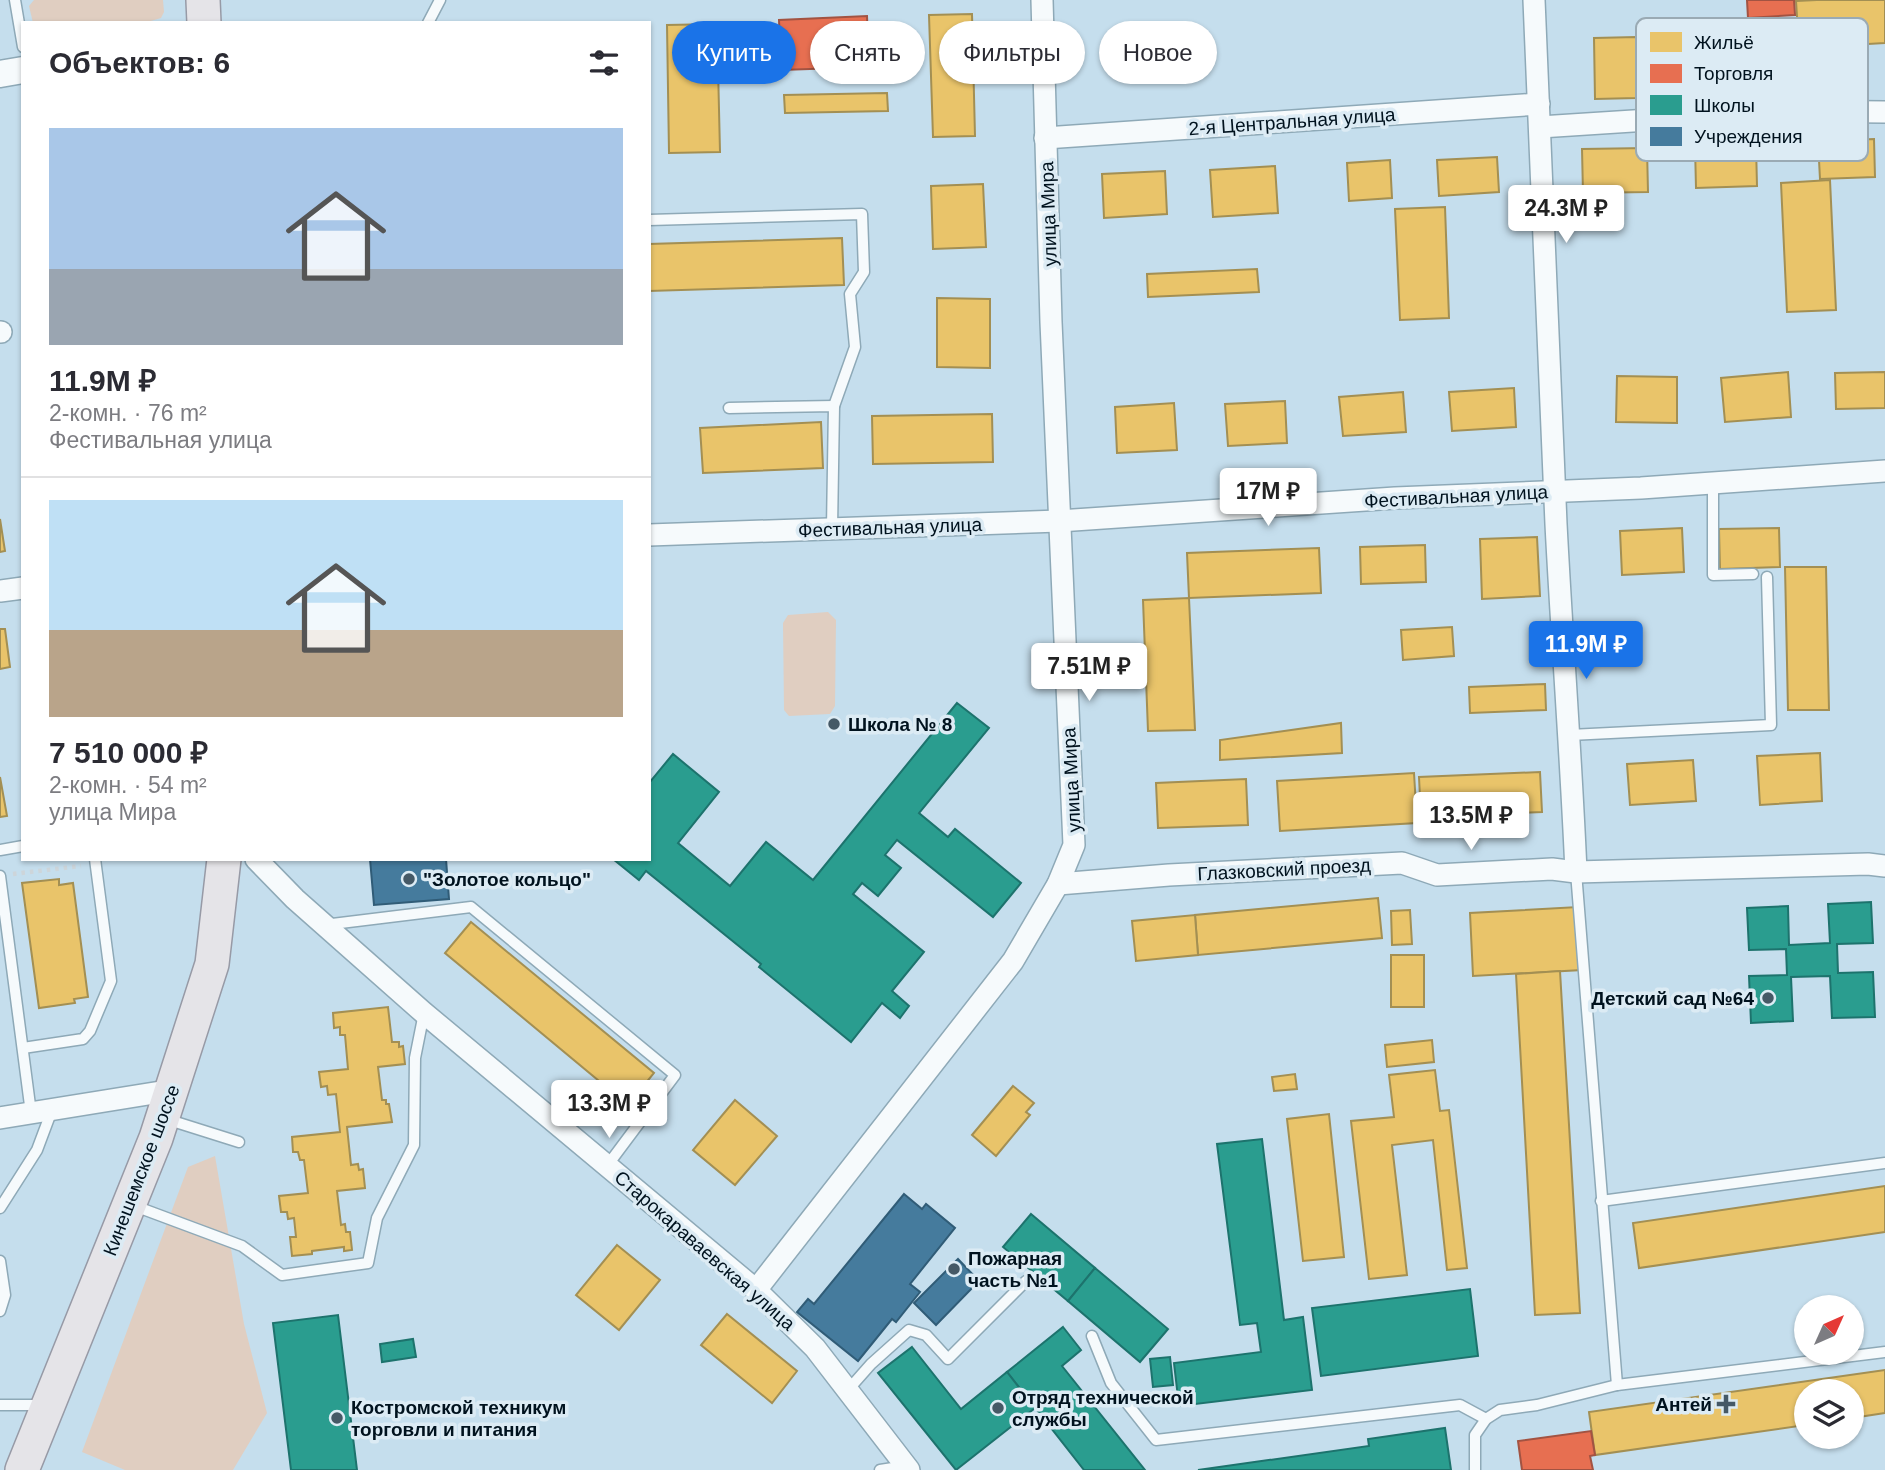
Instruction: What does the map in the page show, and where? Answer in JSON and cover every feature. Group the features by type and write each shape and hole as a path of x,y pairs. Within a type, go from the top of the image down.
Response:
{"main road":[{"path":"203,0 204,21"},
{"name":"Кинешемское шоссе","path":"22,1470 168,1104 212,964 224,861"}],"street":[{"name":"улица Мира","path":"756,1290 1013,961 1058,884 1074,845 1059,521 1042,0"},
{"path":"1534,0 1555,492 1576,872"},
{"path":"0,74 21,70"},
{"name":"2-я Центральная улица","path":"1045,138 1539,104"},
{"path":"1540,127 1636,121"},
{"name":"Фестивальная улица","path":"651,535 1059,521 1395,498 1555,492 1885,471"},
{"path":"0,592 21,588"},
{"name":"Старокараваевская улица","path":"258,861 324,925 424,1013 756,1290 815,1348 907,1468"},
{"name":"Глазковский проезд","path":"1058,884 1402,863 1437,875 1552,869 1576,872 1868,864 1885,866"},
{"path":"0,1118 42,1111 168,1104"}],"lane":[{"path":"15,0 21,35"},
{"path":"434,17 440,0"},
{"path":"651,220 862,214 864,271 850,294 855,347 834,406 832,528"},
{"path":"729,408 834,406"},
{"path":"1713,483 1713,575 1753,574"},
{"path":"1570,735 1771,725 1767,577"},
{"path":"0,850 21,846"},
{"path":"23,1048 83,1039 90,1031 111,981 95,862"},
{"path":"1576,872 1617,1385"},
{"path":"0,876 23,1048 42,1111 37,1150 0,1208"},
{"path":"324,925 471,907 675,1075 607,1166"},
{"path":"129,1203 242,1246 282,1275 368,1263 377,1218 414,1144 415,1058 424,1013"},
{"path":"168,1104 239,1142"},
{"path":"1601,1201 1885,1163"},
{"path":"0,1261 5,1295 0,1311"},
{"path":"848,1390 909,1329 926,1335 948,1359 1026,1282"},
{"path":"1091,1336 1111,1382 1156,1440 1460,1405 1486,1419"},
{"path":"1475,1470 1475,1435 1486,1419 1500,1410 1537,1405 1617,1385 1885,1352"},
{"path":"0,1405 47,1405"},
{"path":"880,1470 907,1468"}],"path":[{"path":"0,876 95,862"}],"shaded area":[{"path":"34,0 163,0 164,12 161,18 151,21 33,21 29,6"},
{"path":"828,612 836,620 835,706 830,714 789,716 784,710 783,623 788,615"},
{"path":"215,1156 244,1324 267,1413 233,1470 125,1470 82,1452 188,1167"}],"building: Жильё":[{"path":"1885,0 1885,43 1868,44 1868,18 1797,18 1796,1"},
{"path":"972,14 972,21 939,21 939,84 974,84 975,136 933,137 929,15"},
{"path":"667,25 672,25 672,84 718,84 720,152 669,153"},
{"path":"1636,37 1636,98 1595,99 1594,38"},
{"path":"887,93 888,111 785,113 784,95"},
{"path":"1868,139 1874,139 1875,177 1820,179 1819,161 1868,161"},
{"path":"1636,148 1636,161 1647,161 1648,192 1583,193 1582,149"},
{"path":"1497,157 1499,192 1439,196 1437,160"},
{"path":"1390,160 1392,198 1349,201 1347,163"},
{"path":"1695,161 1756,161 1757,186 1696,188"},
{"path":"1275,166 1278,213 1213,217 1210,170"},
{"path":"1165,171 1167,214 1104,218 1102,174"},
{"path":"1830,180 1836,310 1787,312 1781,183"},
{"path":"983,184 986,247 933,249 931,186"},
{"path":"1445,207 1449,318 1400,320 1395,209"},
{"path":"842,238 844,285 651,291 651,244"},
{"path":"1257,269 1259,292 1148,297 1147,274"},
{"path":"937,298 990,299 990,368 937,367"},
{"path":"1788,372 1791,417 1725,422 1721,378"},
{"path":"1885,372 1885,408 1836,409 1835,373"},
{"path":"1617,376 1677,377 1677,423 1616,422"},
{"path":"1514,388 1516,427 1452,431 1449,392"},
{"path":"1403,392 1406,432 1343,436 1339,397"},
{"path":"1285,401 1287,443 1228,446 1225,404"},
{"path":"1174,403 1177,450 1117,453 1115,407"},
{"path":"992,414 993,462 873,464 872,416"},
{"path":"821,422 823,468 703,473 700,428"},
{"path":"0,519 5,551 0,552"},
{"path":"1682,528 1684,572 1622,575 1620,531"},
{"path":"1779,528 1780,567 1720,569 1719,529"},
{"path":"1537,537 1540,596 1482,599 1480,539"},
{"path":"1425,545 1426,582 1361,584 1360,547"},
{"path":"1319,548 1321,593 1189,598 1187,553"},
{"path":"1785,567 1826,567 1829,710 1788,710"},
{"path":"1189,598 1195,730 1148,731 1143,600"},
{"path":"1452,627 1454,656 1403,660 1401,630"},
{"path":"0,629 5,629 10,667 0,669"},
{"path":"1545,684 1546,710 1470,713 1469,687"},
{"path":"1341,723 1342,753 1220,760 1220,740"},
{"path":"1820,753 1822,801 1760,805 1757,756"},
{"path":"1693,760 1696,801 1630,805 1627,764"},
{"path":"1540,772 1542,812 1421,817 1419,777"},
{"path":"1414,773 1417,823 1280,831 1277,781"},
{"path":"0,777 7,816 0,817"},
{"path":"1246,779 1248,825 1158,828 1156,783"},
{"path":"59,879 59,885 73,883 88,997 74,999 75,1003 39,1008 22,883"},
{"path":"1378,898 1382,938 1198,955 1195,915"},
{"path":"1578,907 1582,970 1473,976 1470,913"},
{"path":"1410,910 1412,944 1392,945 1391,911"},
{"path":"1195,915 1198,955 1136,961 1132,921"},
{"path":"471,922 654,1073 628,1105 445,953"},
{"path":"1391,955 1424,955 1424,1007 1391,1007"},
{"path":"1560,971 1580,1313 1535,1315 1516,974"},
{"path":"388,1007 392,1042 399,1042 399,1047 403,1046 405,1064 378,1067 382,1100 389,1104 392,1122 347,1127 351,1165 358,1164 359,1170 363,1169 365,1188 337,1191 341,1225 345,1224 346,1232 350,1232 352,1250 344,1251 344,1247 292,1256 290,1237 296,1237 294,1218 288,1219 287,1212 281,1212 279,1196 308,1193 304,1160 300,1160 298,1152 293,1152 292,1137 340,1132 336,1094 328,1095 327,1086 321,1087 319,1072 348,1069 345,1035 340,1035 340,1027 334,1028 333,1013"},
{"path":"1432,1040 1434,1062 1387,1067 1385,1045"},
{"path":"1435,1070 1440,1111 1449,1110 1467,1268 1447,1270 1433,1140 1392,1145 1407,1275 1369,1279 1351,1121 1394,1117 1389,1075"},
{"path":"1295,1074 1297,1089 1274,1091 1272,1077"},
{"path":"1013,1086 1034,1103 1026,1112 1030,1115 996,1156 972,1135"},
{"path":"735,1100 777,1136 735,1185 693,1150"},
{"path":"1329,1114 1344,1257 1303,1261 1287,1119"},
{"path":"1885,1186 1885,1232 1639,1268 1633,1223"},
{"path":"617,1245 660,1280 619,1330 576,1295"},
{"path":"727,1314 797,1371 772,1403 701,1345"},
{"path":"1885,1370 1885,1413 1864,1416 1864,1379 1822,1379"},
{"path":"1794,1383 1794,1427 1595,1455 1589,1412"}],"building: Торговля":[{"path":"1747,0 1794,0 1795,15 1748,18"},
{"path":"867,16 867,21 810,21 810,69 796,69 796,21 779,20"},
{"path":"1591,1431 1595,1455 1590,1456 1593,1470 1522,1470 1518,1441"}],"building: Школы":[{"path":"957,703 989,728 919,813 948,837 955,829 1021,883 993,917 897,840 885,855 901,868 878,896 862,883 853,894 924,952 892,991 909,1006 900,1018 882,1003 851,1042 759,967 761,964 646,871 639,880 615,861 651,861 651,781 673,754 719,792 678,843 730,886 766,842 813,880"},
{"path":"1871,902 1873,943 1837,944 1838,973 1873,972 1875,1017 1832,1018 1830,976 1791,977 1793,1021 1751,1023 1749,976 1787,975 1786,949 1749,950 1747,908 1788,906 1789,945 1830,943 1828,904"},
{"path":"1262,1139 1284,1320 1303,1317 1312,1390 1179,1406 1174,1363 1261,1352 1257,1323 1240,1325 1217,1144"},
{"path":"1031,1214 1095,1268 1068,1301 1003,1247"},
{"path":"1095,1268 1168,1329 1140,1362 1068,1301"},
{"path":"1470,1289 1478,1356 1321,1376 1312,1308"},
{"path":"338,1315 357,1470 291,1470 273,1323"},
{"path":"1063,1327 1081,1350 1062,1366 1145,1470 1084,1470 1007,1372"},
{"path":"413,1339 416,1357 382,1362 380,1344"},
{"name":"Отряд технической службы","path":"912,1347 961,1409 1007,1372 1035,1408 956,1470 878,1373"},
{"path":"1170,1357 1173,1385 1153,1387 1150,1359"},
{"path":"1445,1428 1451,1470 1198,1470 1369,1446 1368,1439"}],"building: Учреждения":[{"name":"\"Золотое кольцо\"","path":"370,861 446,861 449,899 374,905"},
{"path":"904,1194 922,1209 926,1204 955,1228 910,1284 920,1292 896,1322 892,1319 858,1361 797,1312 808,1299 814,1304"},
{"path":"958,1259 979,1281 936,1325 914,1303"}],"place":[{"name":"Школа № 8","path":"834,724"},
{"name":"\"Золотое кольцо\"","path":"409,879"},
{"name":"Детский сад №64","path":"1768,998"},
{"name":"Пожарная часть №1","path":"954,1269"},
{"name":"Антей","path":"1726,1404"},
{"name":"Отряд технической службы","path":"998,1408"},
{"name":"Костромской техникум торговли и питания","path":"337,1418"}]}
